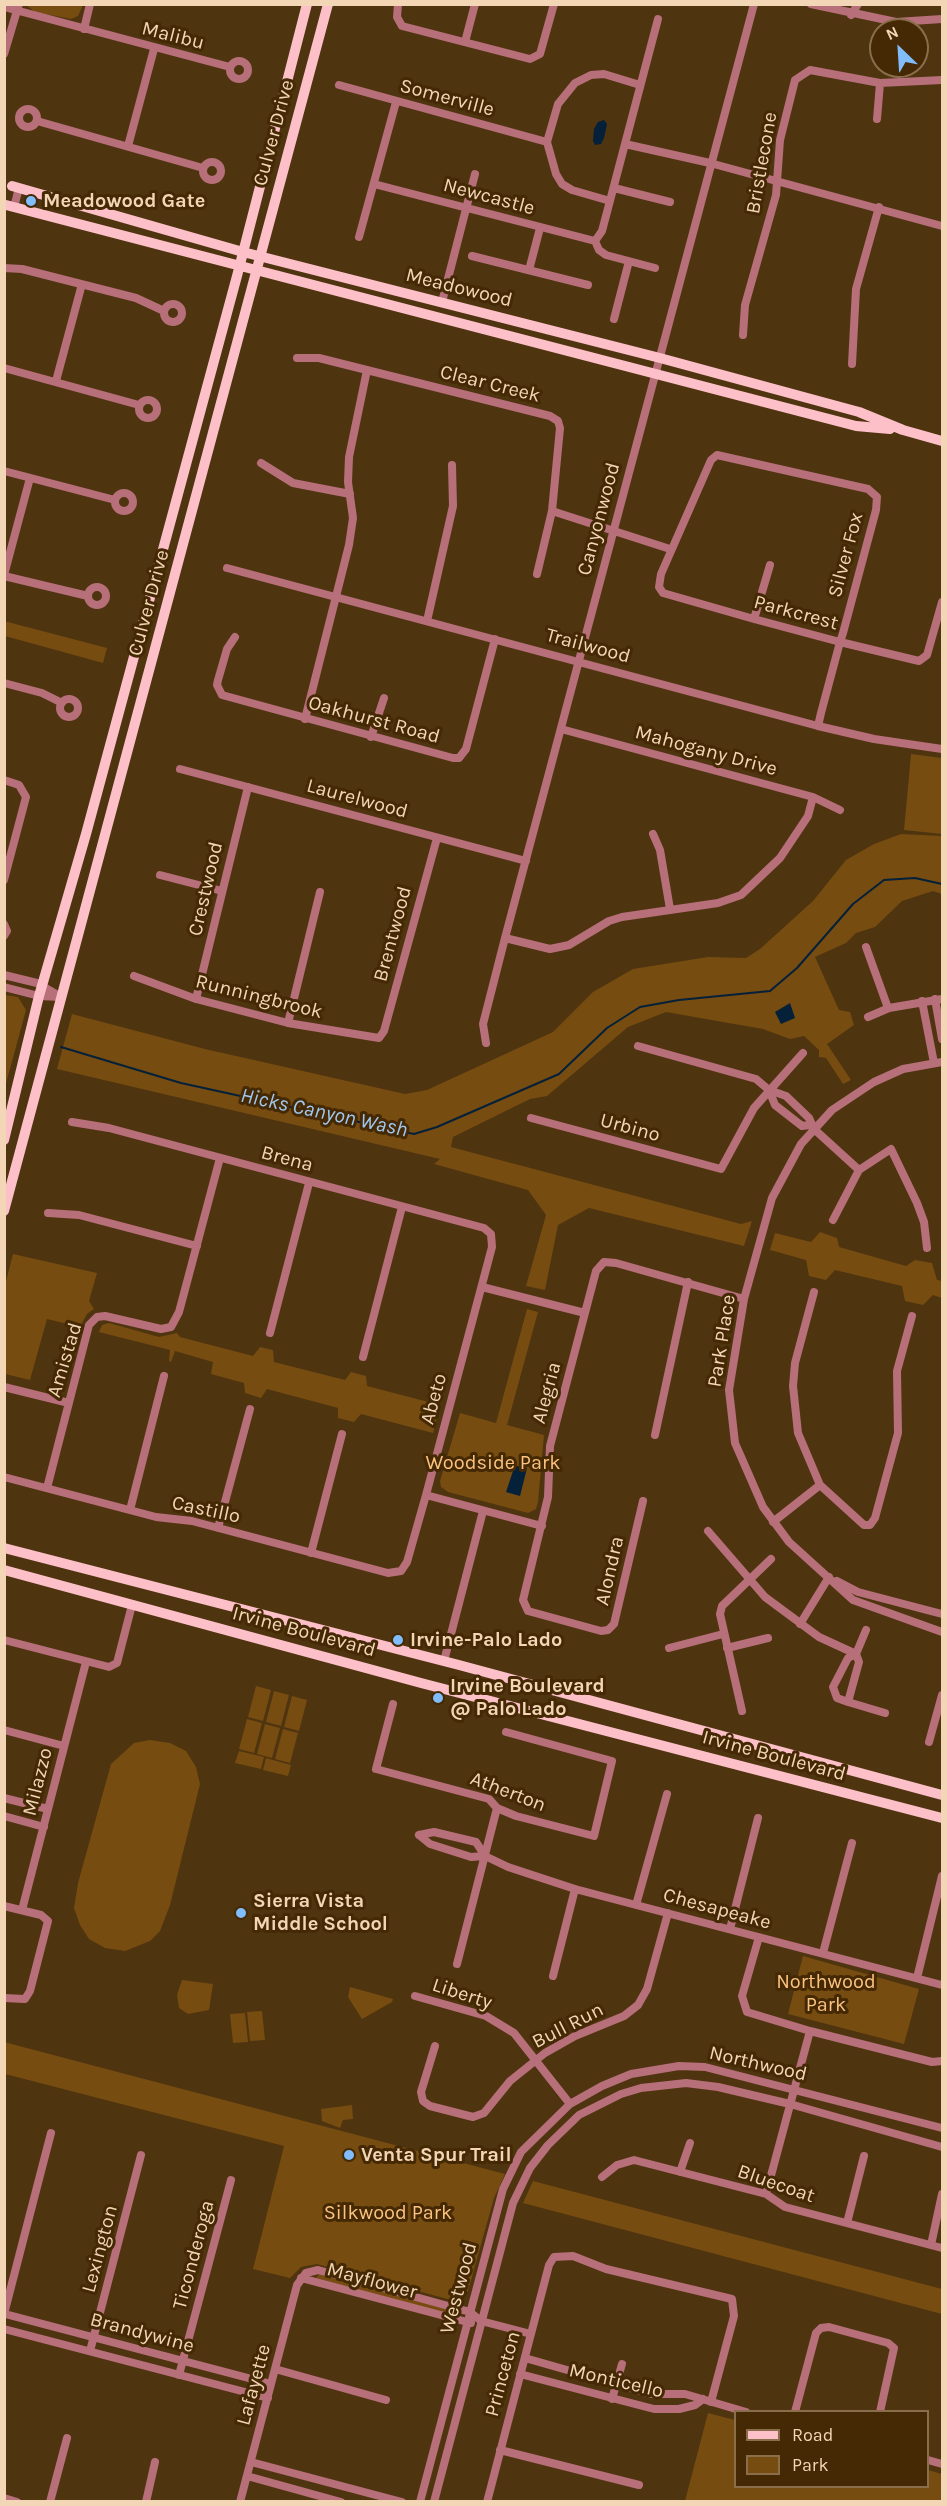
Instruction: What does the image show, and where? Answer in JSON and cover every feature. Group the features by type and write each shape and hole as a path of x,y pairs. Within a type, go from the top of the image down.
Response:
{"main road":[{"name":"Culver Drive","path":"4,1140 38,992 240,265 307,4"},
{"name":"Culver Drive","path":"4,1211 328,4"},
{"name":"Meadowood","path":"12,186 243,252 660,358 860,412 903,430 942,441"},
{"name":"Meadowood","path":"8,206 856,426 903,430"},
{"name":"Irvine Boulevard","path":"4,1548 444,1662 942,1795"},
{"name":"Irvine Boulevard","path":"4,1570 422,1683 942,1818"}],"street":[{"path":"84,29 90,4"},
{"path":"398,4 396,17 402,26 530,59 540,54 554,4"},
{"path":"465,42 475,4"},
{"name":"Canyonwood","path":"486,1043 483,1024 754,4"},
{"path":"811,4 851,15 896,22 942,19"},
{"path":"848,4 851,15"},
{"path":"851,15 858,4"},
{"name":"Malibu","path":"4,7 18,8 154,49 230,67"},
{"path":"4,54 18,8"},
{"path":"655,268 606,255 599,250 595,241 602,231 658,19"},
{"path":"128,146 154,49"},
{"name":"Bristlecone","path":"743,335 745,305 778,181 780,140 795,80 804,72 817,71 880,83"},
{"path":"610,201 572,190 562,184 556,174 547,142 558,104 575,83 591,75 604,74 640,85"},
{"path":"877,119 880,83 942,80"},
{"name":"Somerville","path":"339,85 547,142"},
{"path":"359,237 396,102"},
{"path":"37,121 203,168"},
{"path":"625,144 710,163 879,207 942,226"},
{"path":"442,302 475,174"},
{"name":"Newcastle","path":"374,184 595,241"},
{"path":"8,206 12,186"},
{"path":"614,188 670,202"},
{"path":"852,364 856,289 879,207"},
{"path":"529,270 540,228"},
{"path":"472,256 588,285"},
{"path":"614,319 629,261"},
{"path":"4,268 22,269 136,298 164,310"},
{"path":"56,381 82,284"},
{"name":"Clear Creek","path":"297,358 319,358 550,416 558,421 560,428 552,511 537,574"},
{"path":"4,368 139,405"},
{"path":"305,719 349,545 353,518 350,494 351,444 367,370"},
{"name":"Silver Fox","path":"670,549 711,460 717,455 868,489 877,497 876,510 818,726"},
{"path":"261,463 293,483 306,488 350,494"},
{"path":"427,621 453,506 452,465"},
{"path":"4,471 115,500"},
{"path":"30,478 4,575 88,597"},
{"path":"552,511 670,549"},
{"name":"Parkcrest","path":"670,549 659,587 670,597 919,661 927,655 942,602"},
{"path":"754,620 770,565"},
{"name":"Trailwood","path":"227,568 818,726 873,739 942,749"},
{"name":"Oakhurst Road","path":"236,637 226,649 218,680 217,685 222,695 371,738 453,758 464,754 495,639"},
{"path":"4,683 42,693 62,703"},
{"path":"371,738 384,698"},
{"name":"Mahogany Drive","path":"561,729 813,797 840,810"},
{"name":"Laurelwood","path":"180,770 526,861"},
{"path":"4,780 19,785 23,790 24,805 7,861 4,880"},
{"name":"Crestwood","path":"196,999 248,788"},
{"path":"505,939 550,950 568,945 609,921 622,917 718,903 741,895 780,858 808,816 813,797"},
{"path":"653,834 660,850 670,909"},
{"name":"Brentwood","path":"379,1038 384,1031 437,838"},
{"path":"160,875 222,891"},
{"path":"288,1023 320,892"},
{"path":"4,924 7,931 4,936"},
{"path":"866,946 888,1008"},
{"path":"4,975 38,992"},
{"name":"Runningbrook","path":"134,976 196,999 288,1023 379,1038"},
{"path":"4,987 61,997"},
{"path":"868,1017 888,1008 939,999 942,1038"},
{"path":"922,1001 938,1063"},
{"path":"927,1026 940,1024"},
{"path":"638,1046 756,1079 769,1090 786,1096 809,1118 812,1127 859,1170"},
{"path":"769,1090 803,1053"},
{"name":"Park Place","path":"938,1063 903,1070 874,1082 832,1110 812,1127 790,1160 772,1198 744,1299 729,1390 735,1443 754,1490 773,1522 803,1556 853,1600 942,1632"},
{"path":"769,1090 775,1106 802,1126 812,1127"},
{"name":"Urbino","path":"531,1118 721,1169 754,1108 769,1090"},
{"name":"Brena","path":"72,1122 109,1128 483,1228 491,1234"},
{"path":"833,1220 859,1170 891,1149 924,1222 927,1248"},
{"path":"48,1213 79,1215 197,1246 220,1158"},
{"path":"270,1333 309,1183"},
{"path":"363,1357 402,1207"},
{"name":"Abeto","path":"401,1570 407,1562 482,1287 492,1247 491,1234"},
{"name":"Amistad","path":"47,1488 89,1325 94,1319 114,1317 161,1329 171,1327 179,1312 197,1246"},
{"name":"Alegria","path":"524,1606 523,1600 548,1497 550,1446 596,1271 604,1262 688,1282"},
{"path":"655,1435 688,1282 744,1299"},
{"path":"482,1287 585,1313"},
{"path":"814,1292 795,1363 793,1386 798,1433 807,1459 820,1485 858,1522 870,1525 875,1518 898,1433 897,1371 912,1316"},
{"path":"130,1510 165,1376"},
{"path":"4,1387 69,1403"},
{"path":"218,1528 250,1409"},
{"path":"311,1553 342,1434"},
{"name":"Castillo","path":"4,1477 130,1510 218,1528 388,1573 401,1570"},
{"path":"773,1522 820,1485"},
{"path":"426,1495 542,1526"},
{"name":"Alondra","path":"524,1606 528,1611 593,1630 608,1630 614,1624 643,1501"},
{"path":"444,1662 483,1510"},
{"path":"708,1531 765,1597 819,1637 856,1654"},
{"path":"742,1711 720,1614 723,1606 771,1559"},
{"path":"800,1624 829,1577"},
{"name":"Park Place","path":"829,1577 858,1592 942,1614"},
{"path":"4,1640 109,1666 117,1663 132,1605"},
{"path":"848,1702 858,1662 856,1654 866,1630"},
{"path":"669,1647 723,1634"},
{"path":"727,1648 768,1638"},
{"path":"856,1654 848,1658 833,1687 837,1698 885,1713"},
{"name":"Milazzo","path":"22,1910 86,1662"},
{"path":"929,1742 942,1695"},
{"name":"Atherton","path":"393,1704 376,1769 489,1798 497,1808 516,1816 594,1836 612,1761 506,1732"},
{"path":"4,1730 64,1746"},
{"path":"636,1905 667,1794"},
{"path":"4,1798 48,1809"},
{"path":"457,1964 497,1808"},
{"path":"4,1816 44,1827"},
{"path":"730,1929 758,1818"},
{"name":"Chesapeake","path":"485,1856 476,1842 434,1832 419,1835 430,1844 471,1857 485,1856 508,1867 575,1889 942,1985"},
{"path":"823,1953 852,1843"},
{"path":"917,1978 942,1876"},
{"path":"553,1976 575,1889"},
{"path":"4,1905 41,1915 48,1921 30,1991 25,2000 4,1998"},
{"name":"Bull Run","path":"435,2046 422,2092 423,2101 430,2106 473,2117 484,2113 510,2081 537,2059 575,2036 624,2016 638,2005 646,1989 668,1913"},
{"path":"759,1937 742,1996 745,2008 752,2015 932,2062 942,2061"},
{"name":"Liberty","path":"415,1996 486,2016 514,2033 537,2059 570,2104"},
{"path":"766,2194 810,2031"},
{"name":"Northwood","path":"570,2104 602,2086 631,2074 679,2066 734,2073 942,2128"},
{"name":"Northwood","path":"579,2115 621,2094 663,2084 718,2087 790,2104 942,2147"},
{"name":"Westwood","path":"420,2502 498,2204 521,2152 570,2104"},
{"name":"Westwood","path":"434,2502 481,2321 519,2189 530,2168 548,2145 579,2115"},
{"path":"5,2314 51,2133"},
{"path":"680,2172 690,2143"},
{"name":"Lexington","path":"90,2351 141,2155"},
{"path":"847,2223 864,2156"},
{"name":"Bluecoat","path":"602,2177 617,2165 634,2160 766,2194 785,2207 942,2248"},
{"name":"Ticonderoga","path":"179,2374 231,2180"},
{"path":"931,2244 942,2194"},
{"name":"Princeton","path":"487,2502 549,2265 554,2257 573,2256 606,2269 732,2299 734,2316 707,2401"},
{"name":"Mayflower","path":"481,2321 467,2324 301,2278 306,2273 318,2270 470,2312 481,2321 531,2334"},
{"name":"Lafayette","path":"240,2502 301,2278"},
{"name":"Brandywine","path":"5,2314 271,2384"},
{"path":"796,2410 814,2341 821,2328 888,2343 894,2348 880,2410"},
{"name":"Brandywine","path":"4,2329 268,2398"},
{"name":"Monticello","path":"525,2358 651,2394 686,2394 739,2410"},
{"path":"612,2399 622,2364"},
{"path":"275,2369 386,2400"},
{"name":"Monticello","path":"520,2374 612,2399 666,2410 690,2407 707,2401"},
{"path":"50,2502 67,2438"},
{"path":"500,2450 639,2485"},
{"path":"146,2502 155,2462"},
{"path":"251,2462 402,2502"},
{"path":"247,2476 340,2502"},
{"path":"4,2498 16,2502"}],"green space":[{"path":"26,5 83,5 78,16 71,19 35,12"},
{"path":"4,621 107,648 103,663 5,636"},
{"path":"911,754 942,758 942,834 904,830"},
{"path":"901,834 942,836 942,894 933,891 902,901 875,927 856,933 846,943 815,957 839,1010 850,1012 854,1025 827,1044 851,1080 843,1084 826,1058 819,1057 819,1050 804,1036 790,1039 763,1029 666,1012 628,1027 547,1096 530,1099 453,1137 451,1147 741,1224 752,1221 744,1246 589,1208 558,1225 545,1290 526,1286 546,1215 528,1190 434,1164 440,1159 57,1069 72,1014 205,1049 405,1094 427,1090 553,1032 593,992 633,969 708,957 746,958 760,949 813,901 846,860 874,844"},
{"path":"5,995 18,997 26,1010 5,1087"},
{"path":"820,1232 837,1238 839,1247 906,1266 915,1260 932,1263 937,1280 942,1281 942,1298 933,1295 923,1305 905,1301 902,1286 835,1270 826,1280 809,1276 806,1260 770,1250 775,1233 811,1242"},
{"path":"13,1254 97,1273 89,1301 94,1309 87,1314 80,1327 47,1319 30,1380 5,1374 5,1285"},
{"name":"Woodside Park","path":"527,1309 538,1312 507,1425 544,1435 538,1502 536,1509 528,1513 448,1492 441,1487 440,1481 460,1413 496,1423"},
{"path":"109,1323 159,1337 177,1333 180,1337 253,1356 260,1347 273,1350 274,1362 345,1380 351,1372 366,1376 367,1386 440,1405 433,1433 361,1414 354,1422 338,1418 338,1408 267,1389 261,1398 245,1393 244,1383 211,1374 213,1362 175,1351 171,1362 169,1361 170,1350 99,1332 102,1325"},
{"path":"256,1686 271,1690 263,1721 248,1717"},
{"path":"274,1691 289,1695 281,1726 266,1722"},
{"path":"292,1696 307,1700 299,1731 284,1727"},
{"path":"247,1719 262,1723 254,1753 239,1749"},
{"path":"265,1724 280,1728 272,1758 257,1754"},
{"path":"283,1729 298,1733 290,1763 275,1759"},
{"path":"150,1740 170,1743 186,1751 196,1767 200,1784 170,1905 160,1931 150,1941 125,1951 105,1948 89,1939 80,1925 74,1908 78,1883 111,1764 134,1743"},
{"path":"239,1751 264,1757 261,1769 235,1763"},
{"path":"266,1758 291,1765 288,1776 263,1770"},
{"name":"Northwood Park","path":"803,1956 919,1989 904,2044 788,2014"},
{"path":"182,1980 213,1984 209,2010 188,2014 179,2008 177,1995"},
{"path":"350,1987 393,1999 392,2002 362,2019 348,1997"},
{"path":"262,2011 265,2040 250,2041 247,2012"},
{"path":"245,2013 248,2042 233,2043 230,2014"},
{"name":"Silkwood Park","path":"4,2042 505,2174 494,2198 468,2291 455,2301 317,2264 301,2267 290,2278 253,2269 284,2146 5,2074"},
{"path":"352,2105 353,2119 343,2120 340,2128 322,2121 321,2109"},
{"path":"533,2181 942,2289 942,2314 523,2203"},
{"path":"319,2274 452,2312 451,2315 316,2278"},
{"path":"708,2413 734,2420 734,2488 929,2488 929,2470 942,2474 942,2501 685,2501"}],"water":[{"path":"604,120 607,124 604,138 601,144 595,145 594,129 598,122"},
{"path":"790,1003 795,1018 781,1024 775,1012"},
{"path":"512,1465 527,1468 520,1496 506,1492 513,1471 511,1470"}],"waterway":[{"name":"Hicks Canyon Wash","path":"61,1047 181,1083 414,1134 437,1127 559,1074 607,1028 640,1007 679,1000 770,991 797,968 853,904 884,880 915,878 942,884"}],"place":[{"name":"Meadowood Gate","path":"31,201"},
{"name":"Irvine-Palo Lado","path":"398,1640"},
{"name":"Irvine Boulevard @ Palo Lado","path":"438,1698"},
{"name":"Sierra Vista Middle School","path":"241,1913"},
{"name":"Venta Spur Trail","path":"349,2155"}]}
